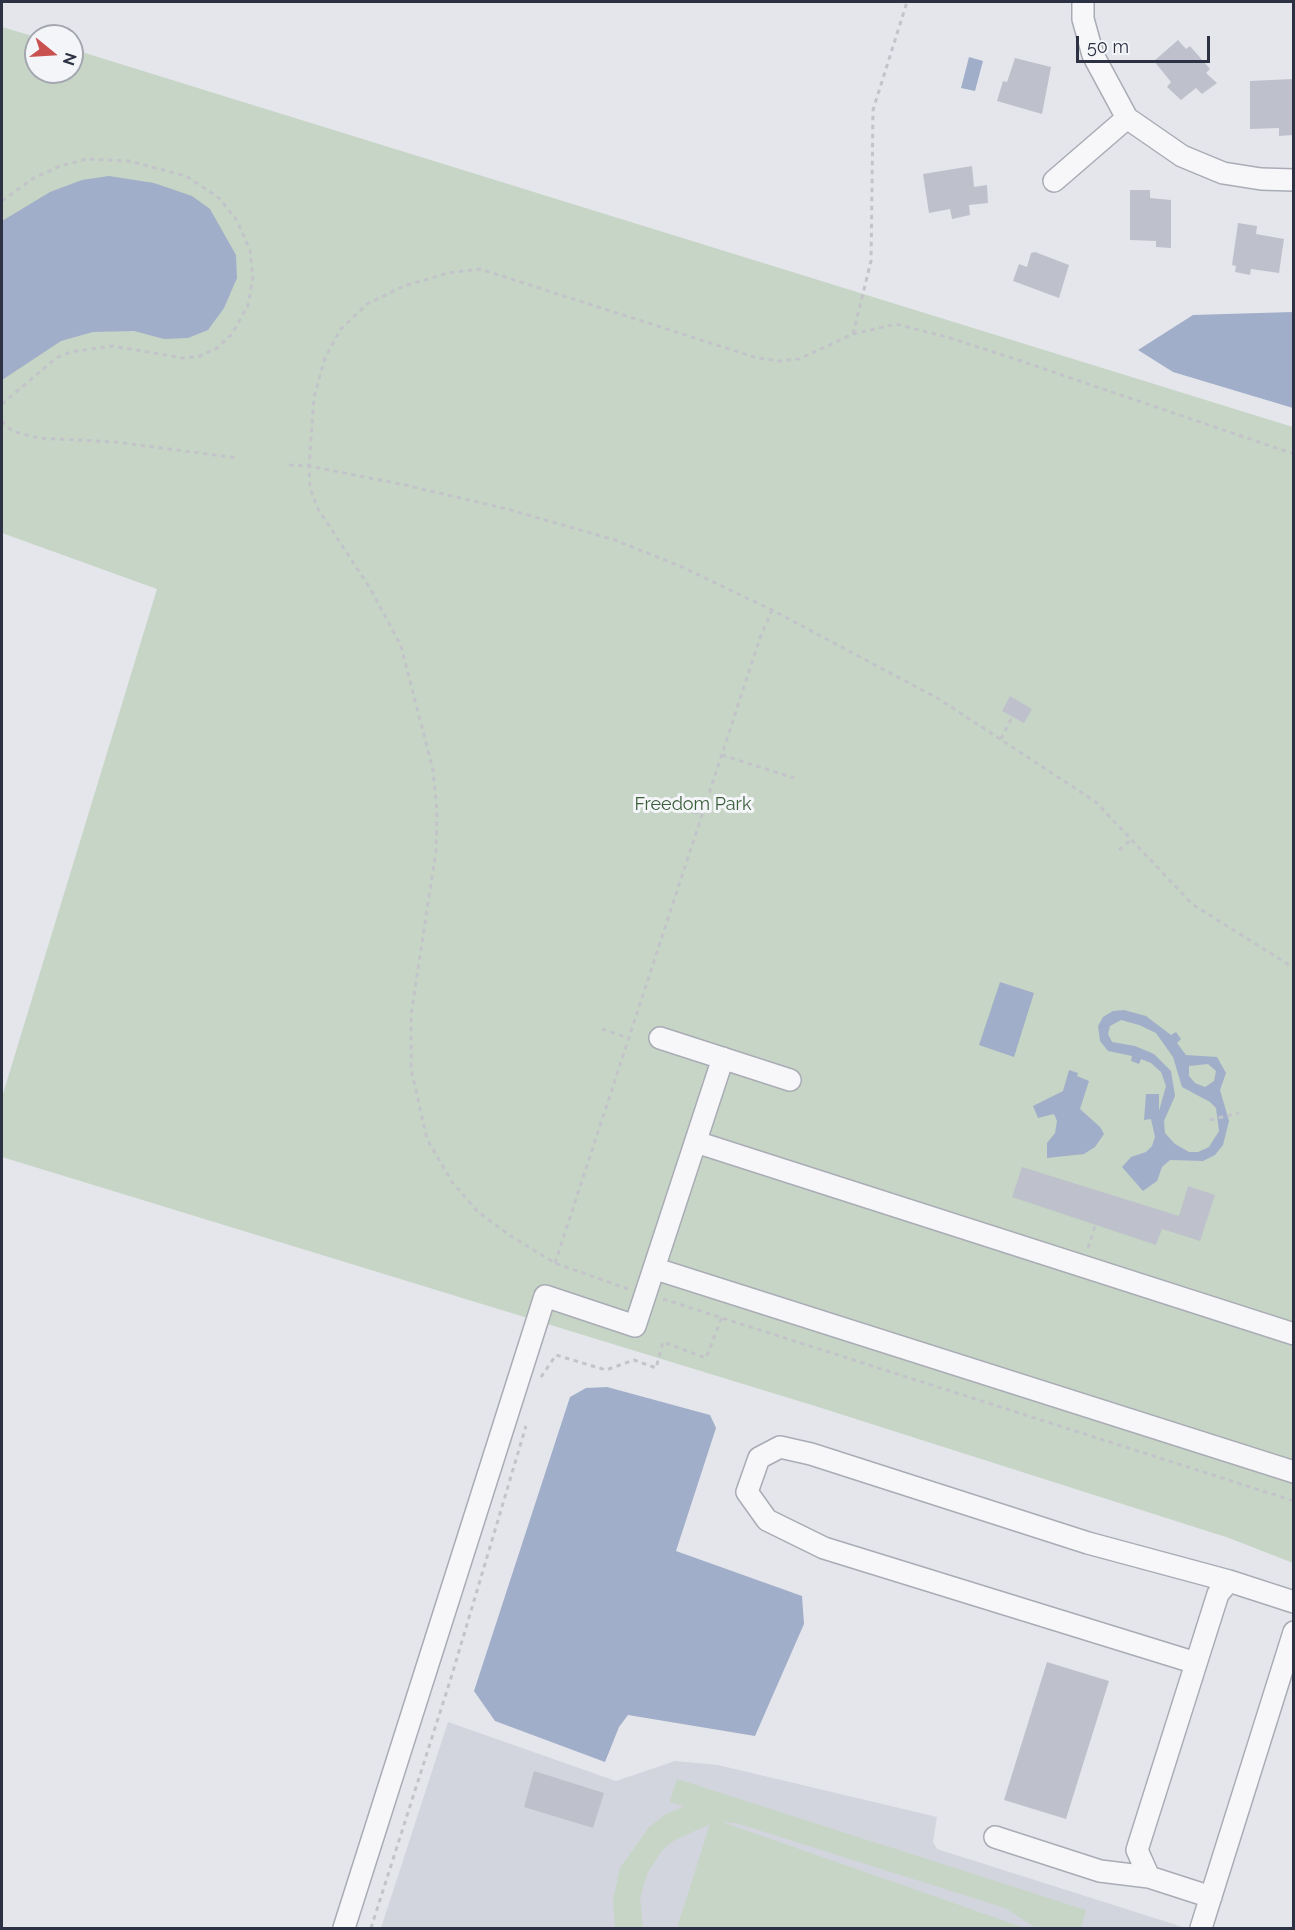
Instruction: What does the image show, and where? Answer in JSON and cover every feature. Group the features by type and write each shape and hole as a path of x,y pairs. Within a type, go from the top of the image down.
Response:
{"street":[{"path":"1083,2 1083,19 1093,55 1127,118 1182,156 1223,173 1261,179 1293,180"},
{"path":"1054,181 1127,118"},
{"path":"660,1038 790,1080"},
{"path":"344,1929 545,1296 635,1326 648,1295 723,1058"},
{"path":"696,1142 1293,1334"},
{"path":"656,1269 1293,1472"},
{"path":"1196,1663 824,1548 767,1521 747,1492 759,1458 780,1447 811,1454 1224,1588 1293,1602"},
{"path":"1149,1877 1137,1850 1196,1663 1224,1588"},
{"path":"1201,1929 1293,1632"},
{"path":"995,1837 1100,1871 1149,1877 1211,1897"}],"path":[{"path":"854,334 871,261 873,110 907,2"},
{"path":"2,201 32,179 60,166 87,159 129,161 186,176 219,198 236,219 250,250 253,277 248,304 232,334 217,348 200,356 183,358 112,346 70,352 56,358 2,404"},
{"path":"1293,454 947,337 896,324 854,334 799,359 780,361 757,358 480,269 448,273 404,286 367,304 340,330 325,358 314,397 309,466 310,488 318,509 381,607 401,646 433,770 437,812 436,851 411,1015 411,1069 427,1139 452,1182 477,1211 509,1235 555,1263 648,1295 1293,1501"},
{"path":"2,421 12,431 38,438 115,442 238,458"},
{"path":"289,465 309,466 507,509 615,540 682,567 772,610 920,688 1096,802 1192,904 1293,968"},
{"path":"555,1263 772,610"},
{"path":"1001,739 1012,717"},
{"path":"722,755 794,778"},
{"path":"677,806 702,815"},
{"path":"1119,850 1132,839"},
{"path":"602,1029 629,1038"},
{"path":"1210,1120 1239,1113"},
{"path":"1088,1248 1095,1226"},
{"path":"540,1379 556,1355 606,1370 634,1360 656,1368 663,1342 706,1358 722,1317"},
{"path":"371,1929 451,1678 527,1423"}],"shaded area":[{"path":"448,1722 616,1781 675,1761 718,1765 937,1817 933,1842 937,1849 1186,1928 381,1928"}],"green space":[{"name":"Freedom Park","path":"2,27 24,33 24,84 84,84 84,53 1293,427 1293,1563 1229,1538 815,1406 2,1157 2,1097 157,589 2,533"},
{"path":"677,1779 1086,1910 1081,1928 1036,1928 1005,1908 736,1823 722,1822 1025,1928 677,1928 710,1824 673,1841 661,1852 647,1874 640,1899 643,1928 615,1928 613,1900 620,1868 649,1827 666,1814 685,1806 670,1802"}],"water":[{"path":"969,57 983,61 975,91 961,88"},
{"path":"109,176 154,183 192,196 210,209 236,255 237,278 224,308 208,330 188,338 164,339 134,331 93,332 61,341 2,380 2,221 50,192 82,180"},
{"path":"1293,312 1293,408 1173,372 1138,350 1193,315"},
{"path":"1000,982 1034,993 1014,1057 979,1045"},
{"path":"1124,1010 1146,1016 1171,1035 1176,1032 1181,1039 1177,1043 1186,1055 1217,1057 1226,1073 1220,1090 1229,1121 1223,1145 1215,1155 1203,1161 1170,1160 1162,1167 1157,1181 1143,1191 1122,1167 1131,1157 1146,1152 1152,1146 1155,1137 1151,1119 1144,1120 1146,1094 1159,1094 1159,1111 1166,1086 1161,1072 1151,1063 1141,1059 1139,1064 1131,1061 1132,1056 1108,1051 1100,1041 1098,1026 1103,1017 1113,1011","holes":["1121,1020 1156,1033 1173,1057 1182,1087 1210,1102 1216,1108 1219,1131 1209,1147 1198,1152 1189,1152 1175,1144 1165,1133 1164,1121 1175,1096 1171,1071 1154,1054 1135,1046 1112,1042 1108,1034 1110,1026","1208,1064 1216,1071 1214,1081 1205,1087 1195,1083 1189,1076 1189,1066"]},
{"path":"1069,1070 1089,1081 1080,1109 1100,1127 1104,1134 1095,1147 1084,1154 1047,1158 1047,1143 1055,1133 1057,1121 1054,1114 1038,1118 1033,1106 1063,1091"},
{"path":"607,1387 710,1415 716,1428 676,1551 802,1596 804,1624 755,1736 628,1715 619,1727 605,1762 495,1721 474,1691 570,1397 586,1388"}],"building":[{"path":"1178,40 1186,49 1190,46 1210,69 1206,73 1217,83 1202,94 1196,88 1181,100 1167,87 1171,82 1154,61"},
{"path":"1015,58 1051,67 1042,114 997,101 1003,81 1007,82"},
{"path":"1293,79 1293,135 1279,136 1279,128 1250,129 1250,81"},
{"path":"972,166 974,187 987,185 988,203 969,205 970,215 952,219 950,209 929,213 923,174"},
{"path":"1130,190 1150,190 1150,198 1171,200 1171,248 1156,247 1156,241 1130,240"},
{"path":"1238,223 1257,226 1256,234 1284,239 1279,273 1251,269 1250,275 1235,272 1236,266 1232,265"},
{"path":"1035,252 1069,265 1059,298 1013,281 1019,264 1027,267 1031,253"},
{"path":"1010,696 1032,709 1024,723 1002,711"},
{"path":"1022,1167 1179,1216 1188,1186 1215,1195 1200,1241 1162,1229 1156,1245 1012,1197"},
{"path":"1047,1662 1109,1681 1066,1819 1004,1800"},
{"path":"534,1771 604,1793 593,1828 524,1807"}]}
